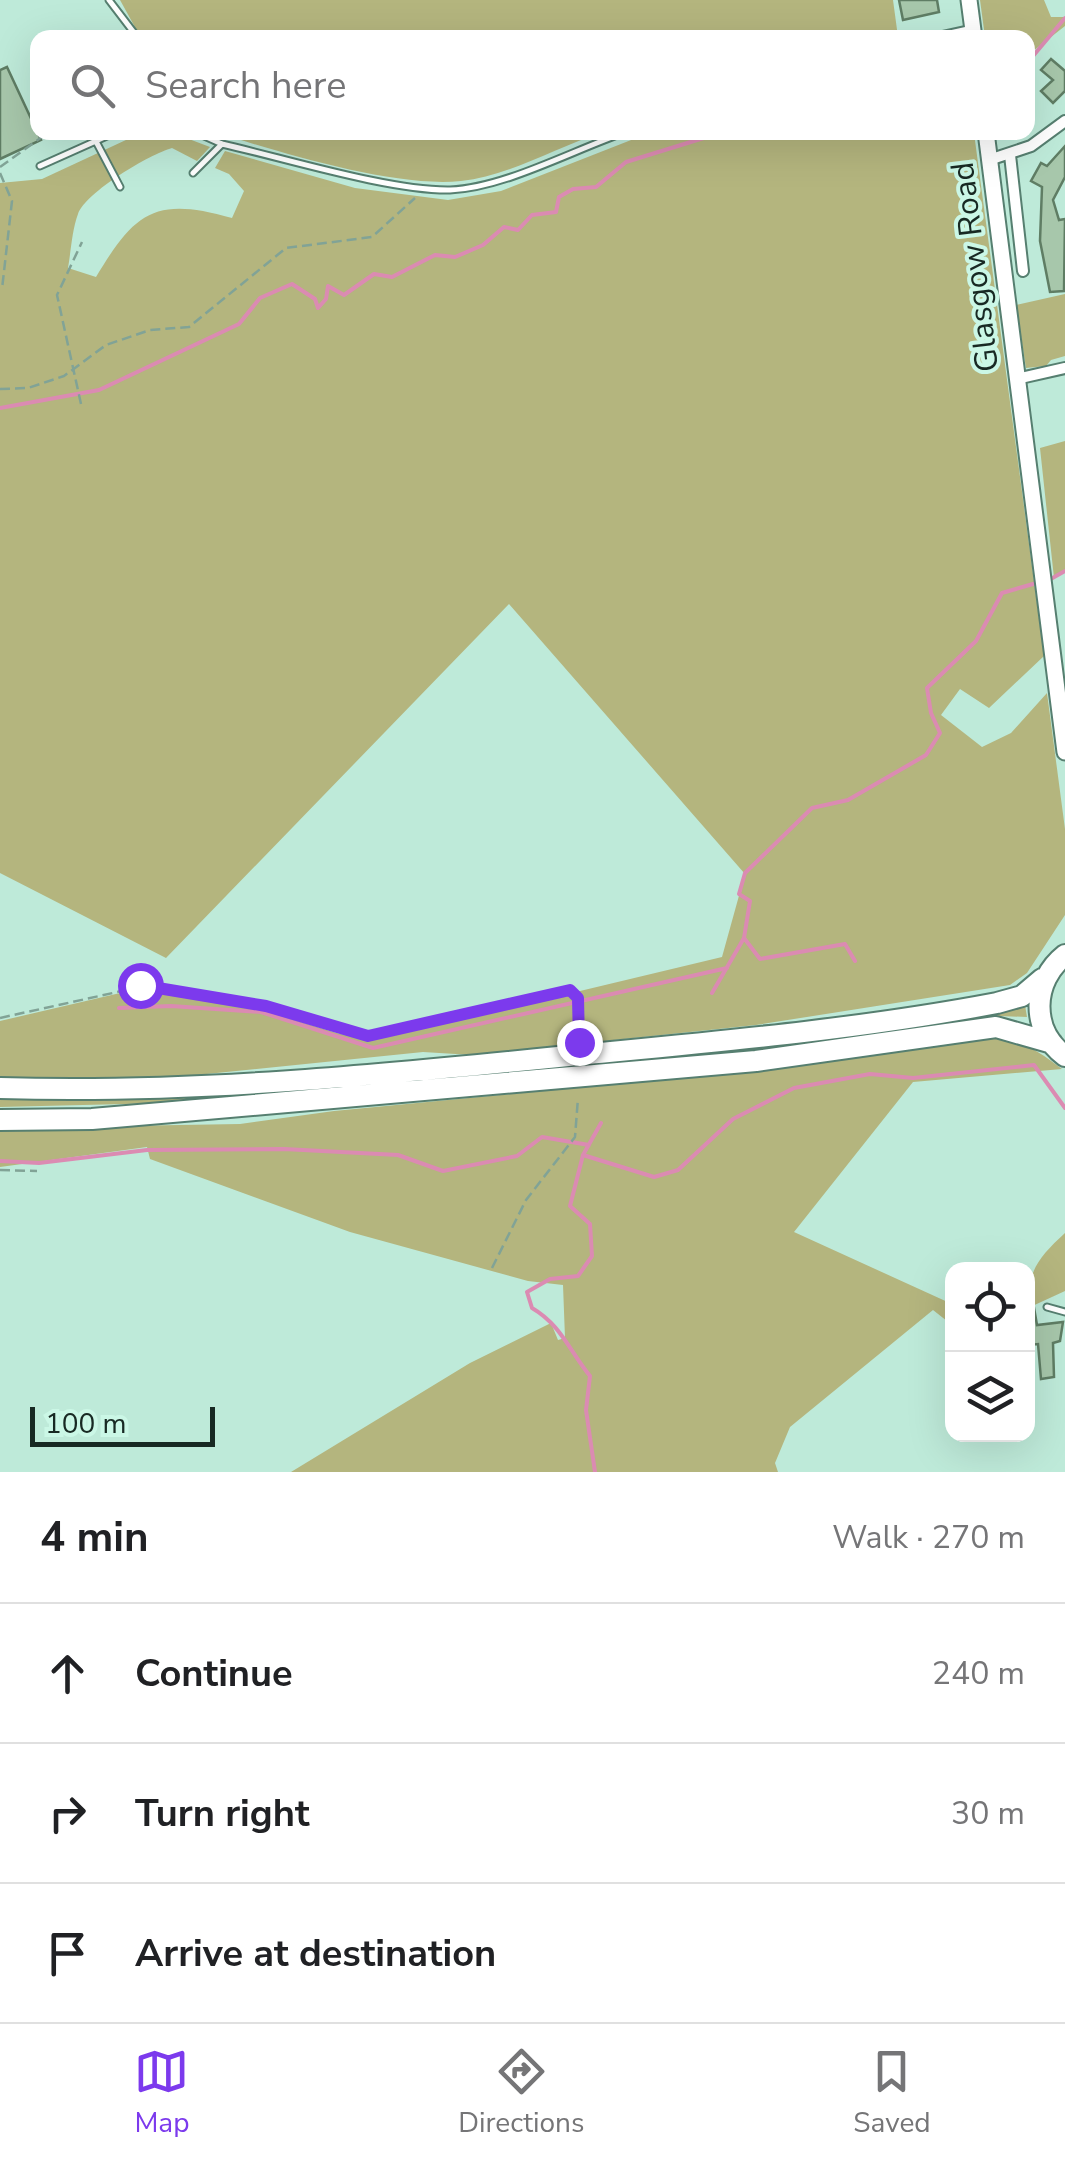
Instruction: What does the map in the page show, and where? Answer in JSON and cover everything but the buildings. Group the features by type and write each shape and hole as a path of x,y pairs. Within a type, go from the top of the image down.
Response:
{"highway":[{"path":"0,1088 113,1092 396,1072 748,1039 998,1003 1022,996 1065,955"},
{"path":"1044,976 1041,1014 1058,1050"},
{"path":"0,1120 92,1119 756,1061 996,1027 1058,1050"}],"main road":[{"path":"968,0 973,30"},
{"name":"Glasgow Road","path":"987,140 1065,752"},
{"path":"1044,976 1065,941"}],"street":[{"path":"1035,139 1065,121"},
{"path":"990,160 1033,140"},
{"path":"1010,154 1023,272"},
{"path":"1016,379 1065,368"}],"lane":[{"path":"110,0 132,30"},
{"path":"40,166 100,140"},
{"path":"213,140 449,190 488,183 604,140"},
{"path":"96,142 120,187"},
{"path":"193,173 222,144"},
{"path":"1047,1307 1065,1312"}],"path":[{"path":"2,289 12,200 0,170 39,140"},
{"path":"0,389 28,388 72,370 106,345 150,330 190,327 286,248 372,237 427,187"},
{"path":"81,404 57,295 82,242"},
{"path":"0,1018 148,985 266,1006 368,1036 570,990 578,998 579,1042"},
{"path":"492,1268 526,1200 575,1138 578,1098"},
{"path":"0,1170 37,1170"}],"green space":[{"path":"120,0 893,0 897,30 137,30"},
{"path":"980,0 1044,0 1051,17 1065,17 1065,26 1035,50 1035,30 984,30"},
{"path":"126,140 192,140 210,147 197,161 172,148 162,152 120,175 83,205 74,227 68,268 96,277 123,237 150,215 184,209 232,218 244,191 229,174 215,168 225,151 355,188 448,200 501,191 631,140 975,140 1044,656 989,708 960,689 941,715 982,747 1011,733 1047,693 1065,829 1065,915 1027,973 1010,985 756,1025 472,1055 423,1052 167,1078 0,1079 0,1021 146,987 252,1007 340,1034 392,1036 722,957 745,874 509,604 166,958 0,873 0,183 42,179"},
{"path":"241,140 583,140 497,174 434,182 372,174"},
{"path":"1065,294 1065,356 1046,366 1026,368 1016,305"},
{"path":"1065,441 1065,571 1054,578 1040,448"},
{"path":"1025,1005 1027,1017 999,1016 697,1059 166,1103 0,1107 0,1098 843,1036"},
{"path":"987,1038 1027,1046 1062,1069 913,1082 794,1232 945,1301 945,1319 933,1310 790,1427 775,1463 778,1472 291,1472 470,1363 551,1323 558,1340 565,1338 563,1285 528,1281 350,1232 150,1159 147,1147 0,1167 0,1128 240,1124 334,1111 758,1070"},
{"path":"1065,1233 1065,1291 1035,1305 1035,1268"}],"waterway":[{"path":"1035,54 1065,18"},
{"path":"0,408 99,390 239,324 260,298 292,284 315,299 318,308 326,299 328,286 344,295 374,274 392,277 435,255 455,257 483,245 504,227 518,230 532,215 556,212 559,197 573,189 596,187 626,162 697,140"},
{"path":"1049,580 1065,571"},
{"path":"712,993 744,938 750,901 739,894 745,873 812,808 848,800 926,755 940,733 931,713 927,688 976,641 1002,593 1040,582"},
{"path":"744,938 760,959 845,944 855,961"},
{"path":"119,1008 171,1006 261,1012 373,1048 727,968"},
{"path":"583,1155 654,1177 678,1170 733,1119 794,1088 870,1074 913,1078 1034,1065 1065,1108"},
{"path":"595,1472 586,1410 590,1376 558,1330 532,1308 527,1292 550,1279 578,1276 592,1256 590,1224 570,1206 583,1155 601,1123"},
{"path":"0,1161 39,1163 147,1150 284,1149 398,1155 443,1171 517,1156 542,1137 589,1145"}],"route":[{"path":"140,985 266,1006 368,1036 570,990 578,998 579,1042"}]}
